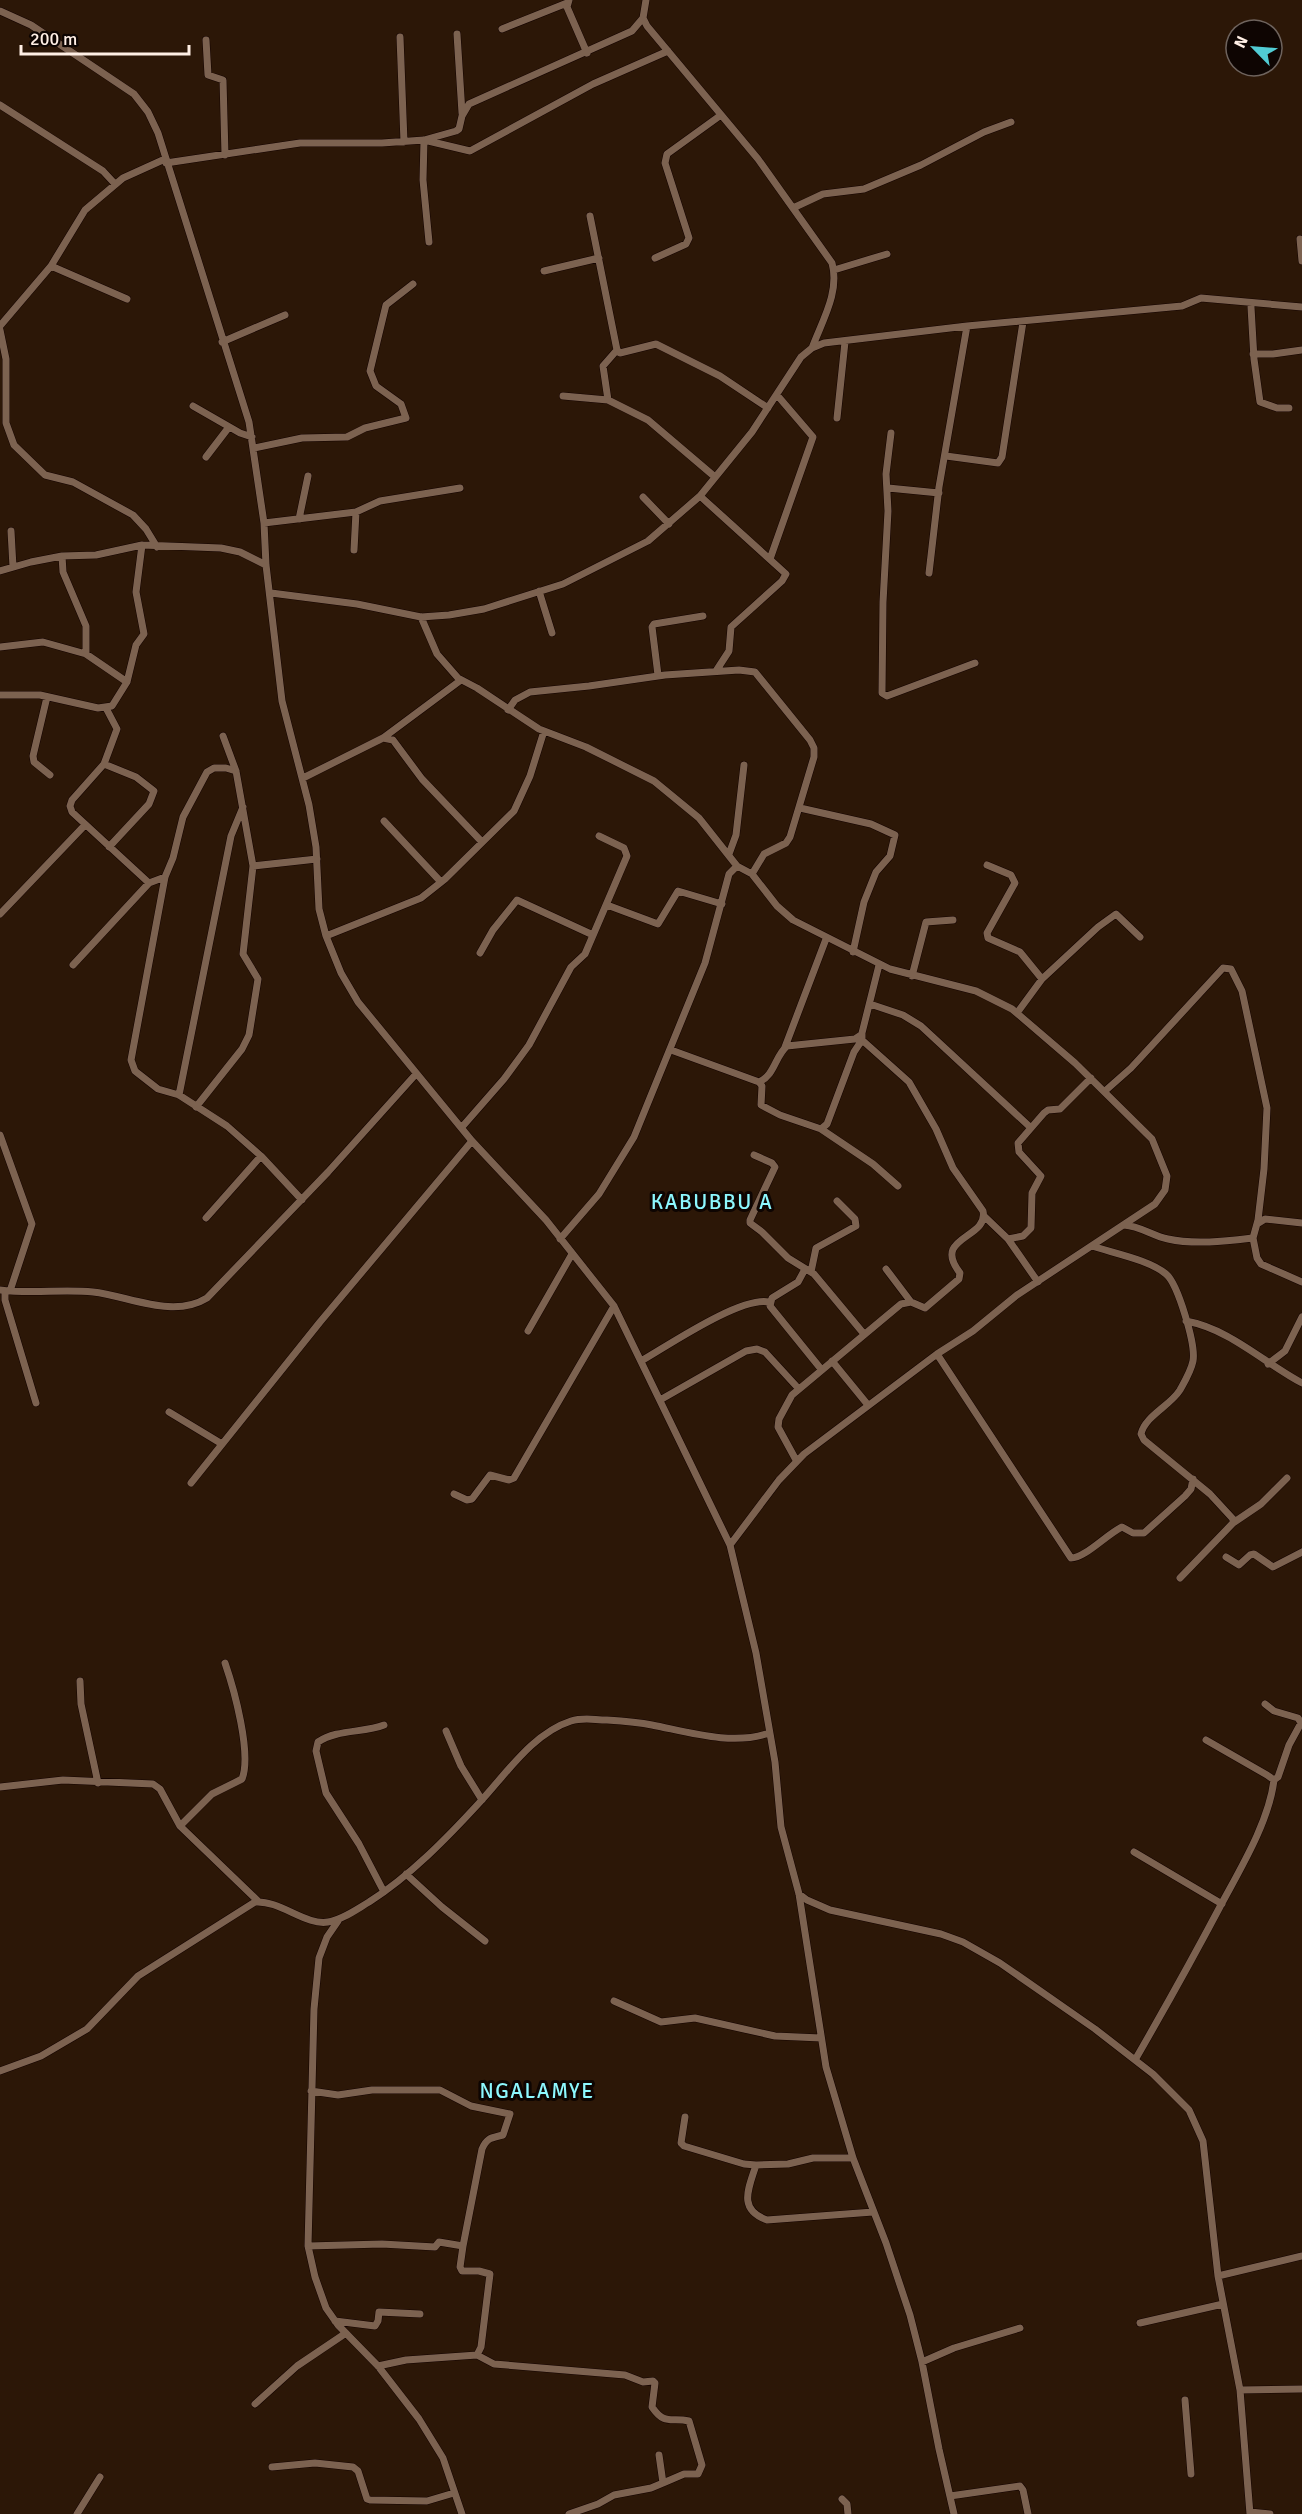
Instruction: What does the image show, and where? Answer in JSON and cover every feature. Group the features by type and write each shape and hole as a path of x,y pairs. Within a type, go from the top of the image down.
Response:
{"street":[{"path":"462,116 469,104 632,32 643,18 646,0"},
{"path":"568,2 567,8 587,53"},
{"path":"502,28 568,2"},
{"path":"0,10 32,25 134,94 153,123 252,437 264,523 266,565 282,701 303,778 317,859 319,903 326,936 340,973 357,1002 472,1141 526,1197 614,1306 729,1545 751,1628 777,1772 781,1827 799,1894 821,2038 831,2087 853,2158 893,2263 922,2362 954,2514"},
{"path":"643,18 758,159 824,250 834,270 835,283 831,301 812,348"},
{"path":"157,547 146,529 133,515 73,482 45,475 14,445 6,423 6,359 0,328 51,266 85,210 115,184 165,161 300,143 424,140 459,129 462,116 457,34"},
{"path":"400,38 404,142"},
{"path":"206,40 208,75 223,80 225,154"},
{"path":"424,140 470,151 592,84 668,51"},
{"path":"0,105 103,171 115,184"},
{"path":"656,258 687,244 690,238 665,158 721,115"},
{"path":"793,208 824,194 864,189 921,165 984,132 1011,122"},
{"path":"424,140 423,180 429,242"},
{"path":"590,216 617,350 620,353 626,353 656,344 720,376 768,408"},
{"path":"1300,239 1302,261"},
{"path":"834,270 887,254"},
{"path":"544,271 599,258"},
{"path":"51,266 127,299"},
{"path":"254,448 302,438 347,437 365,428 406,418 401,405 376,386 370,371 386,305 413,284"},
{"path":"271,593 357,604 421,617 484,609 563,584 639,547 700,496 768,408 797,361 812,348 824,343 967,326 1182,306 1201,298 1302,307"},
{"path":"1251,307 1253,354 1260,402 1277,408 1289,408"},
{"path":"222,342 285,315"},
{"path":"946,456 998,463 1002,457 1023,322"},
{"path":"929,573 949,427 967,326"},
{"path":"837,418 845,342"},
{"path":"609,400 603,366 617,350"},
{"path":"1253,354 1302,350"},
{"path":"770,559 813,437 777,395"},
{"path":"563,396 609,400 648,420 715,477"},
{"path":"193,406 229,427 252,437"},
{"path":"206,457 229,427"},
{"path":"891,433 886,474 888,488 882,693 887,696 975,663"},
{"path":"299,519 308,476"},
{"path":"264,523 356,512 381,501 460,488"},
{"path":"888,488 939,493"},
{"path":"700,496 786,574 785,578 732,627 729,651 716,671"},
{"path":"643,497 669,524"},
{"path":"354,550 356,512"},
{"path":"11,531 13,567"},
{"path":"0,695 47,697 106,708 117,701 127,682 136,645 144,634 136,592 142,545"},
{"path":"0,571 62,556 96,555 142,545 221,548 240,552 266,565"},
{"path":"62,556 63,573 86,626 86,654"},
{"path":"539,591 552,633"},
{"path":"658,675 652,627 654,624 703,616"},
{"path":"421,617 437,654 461,680 544,731 586,747 654,781 699,818 737,866 752,874 784,914 826,939 879,965 986,995 1017,1013 1105,1091 1152,1139 1160,1154 1167,1176 1165,1190 1160,1198 1124,1225 1017,1294 973,1331 937,1354 796,1460 729,1545"},
{"path":"0,647 43,642 86,654 127,682"},
{"path":"508,710 522,695 530,692 589,686 658,675 738,670 755,672 810,740 814,748 814,757 790,837 786,843 764,854 752,874"},
{"path":"303,778 383,738 392,736 461,680"},
{"path":"47,697 33,756 34,762 50,776"},
{"path":"106,708 117,729 104,764 72,800 70,806 72,812 85,825 149,883"},
{"path":"326,936 421,898 445,879 516,808 530,777 544,731"},
{"path":"196,1107 242,1049 249,1035 258,979 243,954 253,866 236,771 223,736"},
{"path":"392,736 422,779 482,842"},
{"path":"104,764 136,777 154,791 149,804 109,847"},
{"path":"729,854 738,828 744,765"},
{"path":"236,771 214,768 207,772 183,817 173,858 165,877 131,1060 135,1071 158,1089 179,1095 227,1126 261,1156 302,1200"},
{"path":"179,1095 231,836 243,805"},
{"path":"800,808 871,824 895,836 890,856 878,870 867,893 853,952"},
{"path":"384,821 440,881"},
{"path":"0,914 85,825"},
{"path":"462,1127 504,1079 529,1045 572,967 585,954 627,856 627,851 599,836"},
{"path":"253,866 317,859"},
{"path":"987,865 1011,875 1014,883 987,933 988,938 1020,952 1042,979"},
{"path":"560,1239 599,1194 634,1137 705,963 731,870 737,866"},
{"path":"72,965 149,883 165,877"},
{"path":"607,904 658,924 678,891 722,904"},
{"path":"480,953 493,930 518,900 593,935"},
{"path":"1017,1013 1042,979 1098,927 1116,914 1140,936"},
{"path":"912,976 926,922 953,920"},
{"path":"826,939 784,1047 762,1089 761,1102 766,1109 821,1129 873,1164 898,1186"},
{"path":"821,1129 827,1124 859,1040 879,965"},
{"path":"1105,1091 1131,1068 1219,972 1226,967 1231,969 1242,991 1267,1108 1264,1169 1253,1238 1257,1258 1261,1264 1302,1282"},
{"path":"870,1004 903,1015 921,1026 1030,1127"},
{"path":"784,1047 859,1040 909,1082 936,1129 953,1168 983,1210 984,1216 981,1223 951,1252 952,1262 960,1273 958,1280 925,1308 911,1302 886,1269"},
{"path":"670,1050 759,1082 762,1089"},
{"path":"5,1291 92,1292 156,1306 199,1303 207,1298 302,1200 417,1074"},
{"path":"759,1082 767,1077"},
{"path":"1008,1239 1023,1236 1031,1228 1032,1193 1041,1176 1019,1152 1017,1146 1030,1127 1048,1110 1060,1109 1091,1078"},
{"path":"0,1135 32,1224 5,1291 5,1300 36,1403"},
{"path":"191,1483 320,1322 472,1141"},
{"path":"754,1155 772,1163 775,1167 750,1222 788,1258 808,1270 864,1334"},
{"path":"206,1218 261,1156"},
{"path":"641,1361 726,1311 759,1301 769,1302 798,1282 808,1270 816,1248 856,1226 855,1219 837,1201"},
{"path":"984,1216 1008,1239 1038,1282"},
{"path":"1257,1224 1265,1219 1302,1223"},
{"path":"1124,1225 1134,1225 1168,1239 1253,1238"},
{"path":"1092,1246 1164,1272 1172,1283 1186,1322 1193,1349 1193,1360 1189,1374 1174,1398 1145,1425 1141,1434 1144,1440 1193,1479 1223,1508 1233,1519 1233,1523"},
{"path":"528,1331 572,1254"},
{"path":"769,1302 775,1314 821,1369"},
{"path":"796,1460 778,1427 779,1419 798,1388 901,1304 911,1302"},
{"path":"454,1494 467,1500 472,1499 490,1475 509,1480 514,1478 614,1306"},
{"path":"1268,1364 1285,1351 1302,1317"},
{"path":"1186,1322 1223,1334 1302,1383"},
{"path":"660,1400 746,1352 757,1349 765,1352 798,1388"},
{"path":"937,1354 1073,1559 1122,1527 1137,1534 1144,1533 1185,1496 1191,1489 1193,1479"},
{"path":"832,1361 868,1405"},
{"path":"169,1412 222,1444"},
{"path":"1179,1578 1233,1523 1261,1504 1287,1478"},
{"path":"1226,1557 1239,1565 1254,1554 1273,1567 1302,1552"},
{"path":"180,1826 212,1794 242,1779 246,1769 239,1715 225,1663"},
{"path":"80,1681 81,1704 98,1783"},
{"path":"1135,2060 1203,1943 1245,1859 1265,1812 1274,1780 1278,1777 1289,1745 1301,1723 1298,1718 1274,1711 1265,1704"},
{"path":"0,2071 41,2056 87,2029 138,1976 250,1904 259,1902 293,1911 320,1923 340,1918 384,1892 406,1874 482,1800 514,1764 544,1736 572,1721 590,1718 627,1721 689,1733 741,1738 757,1737 769,1733"},
{"path":"384,1725 370,1731 325,1737 318,1742 316,1750 326,1793 359,1844 384,1892"},
{"path":"446,1731 461,1766 482,1800"},
{"path":"1206,1740 1274,1780"},
{"path":"0,1787 63,1780 153,1784 160,1789 180,1826 259,1902"},
{"path":"1134,1852 1222,1904"},
{"path":"406,1874 442,1907 485,1941"},
{"path":"799,1894 830,1910 941,1934 963,1942 1000,1963 1095,2029 1135,2060 1170,2089 1197,2124 1203,2141 1218,2276 1240,2390 1250,2513 1270,2514"},
{"path":"340,1918 327,1937 319,1958 311,2091 308,2246 320,2294 335,2321 378,2366 419,2419 443,2458 462,2514"},
{"path":"320,1923 327,1937"},
{"path":"614,2001 661,2022 681,2022 695,2018 775,2036 821,2038"},
{"path":"311,2091 338,2095 372,2090 440,2090 471,2106 510,2114 503,2135 491,2137 482,2149 460,2267 462,2271 479,2271 490,2274 481,2347 477,2355"},
{"path":"685,2117 681,2143 684,2146 744,2164 788,2164 813,2158 853,2158"},
{"path":"756,2165 747,2201 750,2210 756,2216 766,2220 873,2212"},
{"path":"308,2246 382,2244 435,2247 439,2242 463,2246"},
{"path":"1218,2276 1302,2256"},
{"path":"1140,2323 1223,2304"},
{"path":"335,2321 375,2326 378,2321 378,2312 420,2314"},
{"path":"922,2362 954,2348 1020,2328"},
{"path":"255,2404 297,2366 346,2333"},
{"path":"378,2366 406,2360 477,2355 494,2364 613,2374 643,2382 653,2381 655,2383 652,2407 659,2417 670,2421 689,2421 702,2465 698,2474 684,2474 651,2488 614,2495 598,2504 569,2514"},
{"path":"1240,2390 1302,2389"},
{"path":"1185,2400 1191,2474"},
{"path":"659,2455 663,2483"},
{"path":"272,2467 315,2463 353,2467 358,2471 367,2499 370,2500 428,2501 454,2493"},
{"path":"77,2514 100,2477"},
{"path":"951,2496 1018,2486 1023,2490 1028,2514"},
{"path":"842,2499 847,2504 848,2514"}],"district":[{"name":"KABUBBU A","path":"712,1202"},
{"name":"NGALAMYE","path":"537,2091"}]}
